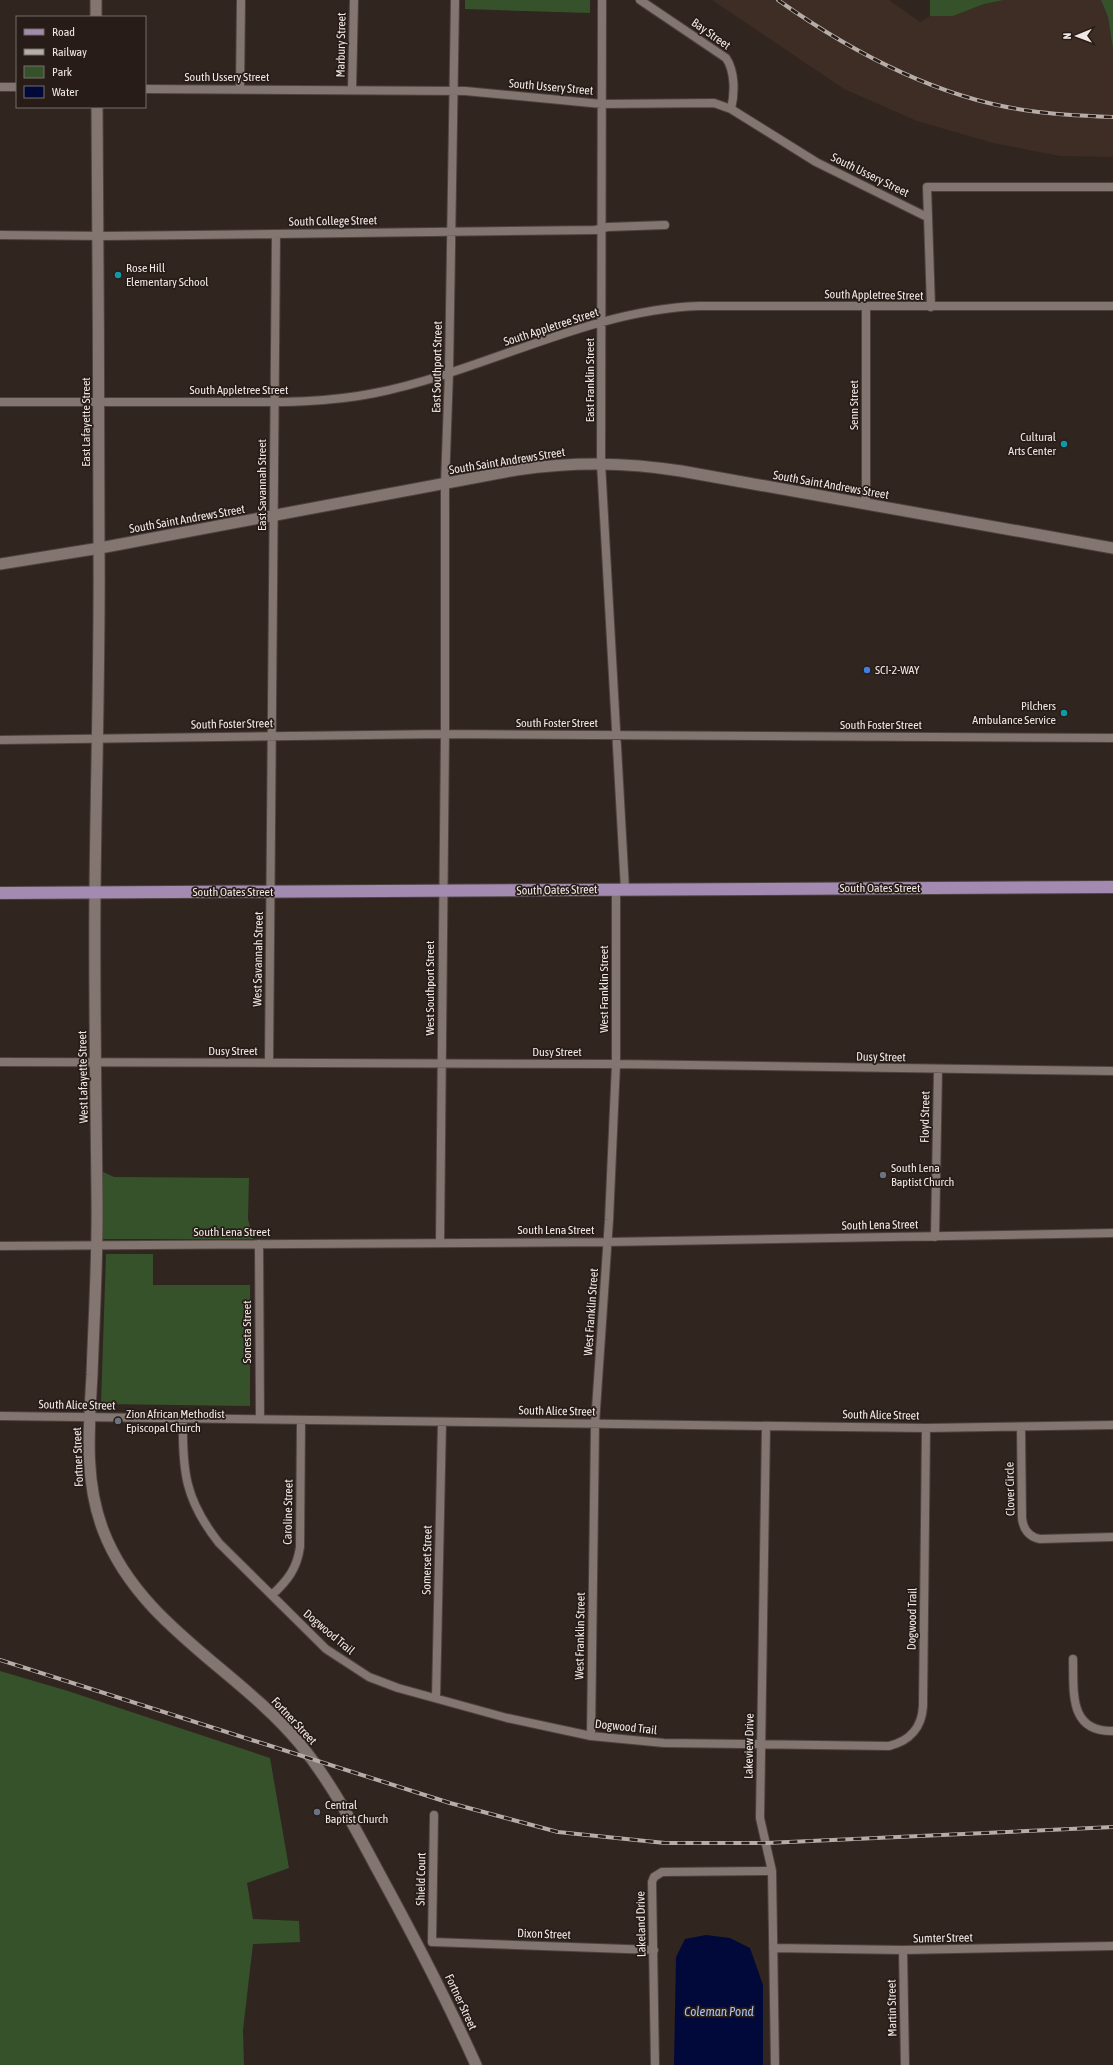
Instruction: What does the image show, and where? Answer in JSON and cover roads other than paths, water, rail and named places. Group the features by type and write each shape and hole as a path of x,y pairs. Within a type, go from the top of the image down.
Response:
{"main road":[{"name":"South Oates Street","path":"0,893 1113,886"}],"street":[{"path":"96,0 96,16"},
{"path":"240,89 241,0"},
{"name":"Marbury Street","path":"352,90 354,0"},
{"name":"East Southport Street","path":"445,734 445,484 449,372 455,0"},
{"name":"East Franklin Street","path":"602,0 601,463 617,735"},
{"name":"Bay Street","path":"640,0 726,58 732,71 733,96 731,109"},
{"path":"0,87 16,87"},
{"name":"South Ussery Street","path":"146,89 454,91 602,104 714,103 731,109 816,162 927,217"},
{"name":"East Lafayette Street","path":"97,108 100,548 97,738"},
{"name":"South Ussery Street","path":"931,307 930,235 927,217 927,187 1113,187"},
{"name":"South College Street","path":"0,235 98,236 451,232 665,225"},
{"name":"East Savannah Street","path":"271,735 276,234"},
{"name":"South Appletree Street","path":"0,402 274,402 327,400 358,396 397,388 602,322 639,312 680,306 1113,306"},
{"name":"Senn Street","path":"866,306 866,504"},
{"name":"South Saint Andrews Street","path":"0,564 100,548 553,465 601,463 634,464 681,471 1113,548"},
{"name":"South Foster Street","path":"0,740 271,735 445,734 1113,738"},
{"name":"West Southport Street","path":"440,1243 445,734"},
{"name":"West Savannah Street","path":"269,1063 271,735"},
{"name":"West Franklin Street","path":"591,1736 595,1424 607,1242 616,1064 621,889 617,735"},
{"name":"West Lafayette Street","path":"90,1417 97,1244 95,892 97,738"},
{"name":"Dusy Street","path":"0,1062 616,1064 1113,1071"},
{"name":"Floyd Street","path":"935,1236 938,1069"},
{"name":"South Lena Street","path":"0,1246 97,1244 607,1242 1113,1233"},
{"name":"Sonesta Street","path":"259,1244 260,1419"},
{"name":"South Alice Street","path":"0,1416 926,1428 1020,1428 1113,1425"},
{"name":"Fortner Street","path":"90,1417 90,1470 96,1509 109,1544 127,1577 147,1603 243,1686 306,1751 334,1791 422,1951 445,1996 476,2065"},
{"name":"Dogwood Trail","path":"183,1418 183,1459 186,1479 192,1501 200,1516 219,1543 308,1633 347,1664 376,1679 514,1720 591,1736 664,1743 889,1746 906,1739 918,1725 923,1706 926,1428"},
{"name":"Caroline Street","path":"272,1595 285,1583 293,1572 298,1560 300,1547 301,1420"},
{"name":"Somerset Street","path":"436,1698 442,1422"},
{"name":"Lakeview Drive","path":"766,1426 761,1823 767,1843 772,1871 775,2065"},
{"name":"Clover Circle","path":"1020,1428 1022,1518 1026,1531 1032,1536 1040,1539 1113,1537"},
{"path":"1073,1659 1075,1701 1081,1719 1094,1728 1113,1731"},
{"name":"Shield Court","path":"432,1942 434,1815"},
{"name":"Lakeland Drive","path":"655,2065 652,1882 656,1874 662,1872 772,1871"},
{"path":"422,1951 432,1942"},
{"name":"Dixon Street","path":"432,1942 654,1950"},
{"name":"Sumter Street","path":"773,1948 903,1950 1113,1946"},
{"name":"Martin Street","path":"903,1950 905,2065"}],"water":[{"name":"Coleman Pond","path":"706,1935 730,1938 750,1948 763,1985 763,2065 674,2065 676,1957 685,1939"}],"railway":[{"path":"778,0 836,38 898,71 930,85 997,105 1031,111 1082,116 1113,117"},
{"path":"0,1660 450,1803 558,1832 665,1843 767,1843 1113,1827"}],"place":[{"name":"Rose Hill Elementary School","path":"118,275"},
{"name":"Cultural Arts Center","path":"1064,444"},
{"name":"SCI-2-WAY","path":"867,670"},
{"name":"Pilchers Ambulance Service","path":"1064,713"},
{"name":"South Lena Baptist Church","path":"883,1175"},
{"name":"Zion African Methodist Episcopal Church","path":"118,1421"},
{"name":"Central Baptist Church","path":"317,1812"}]}
